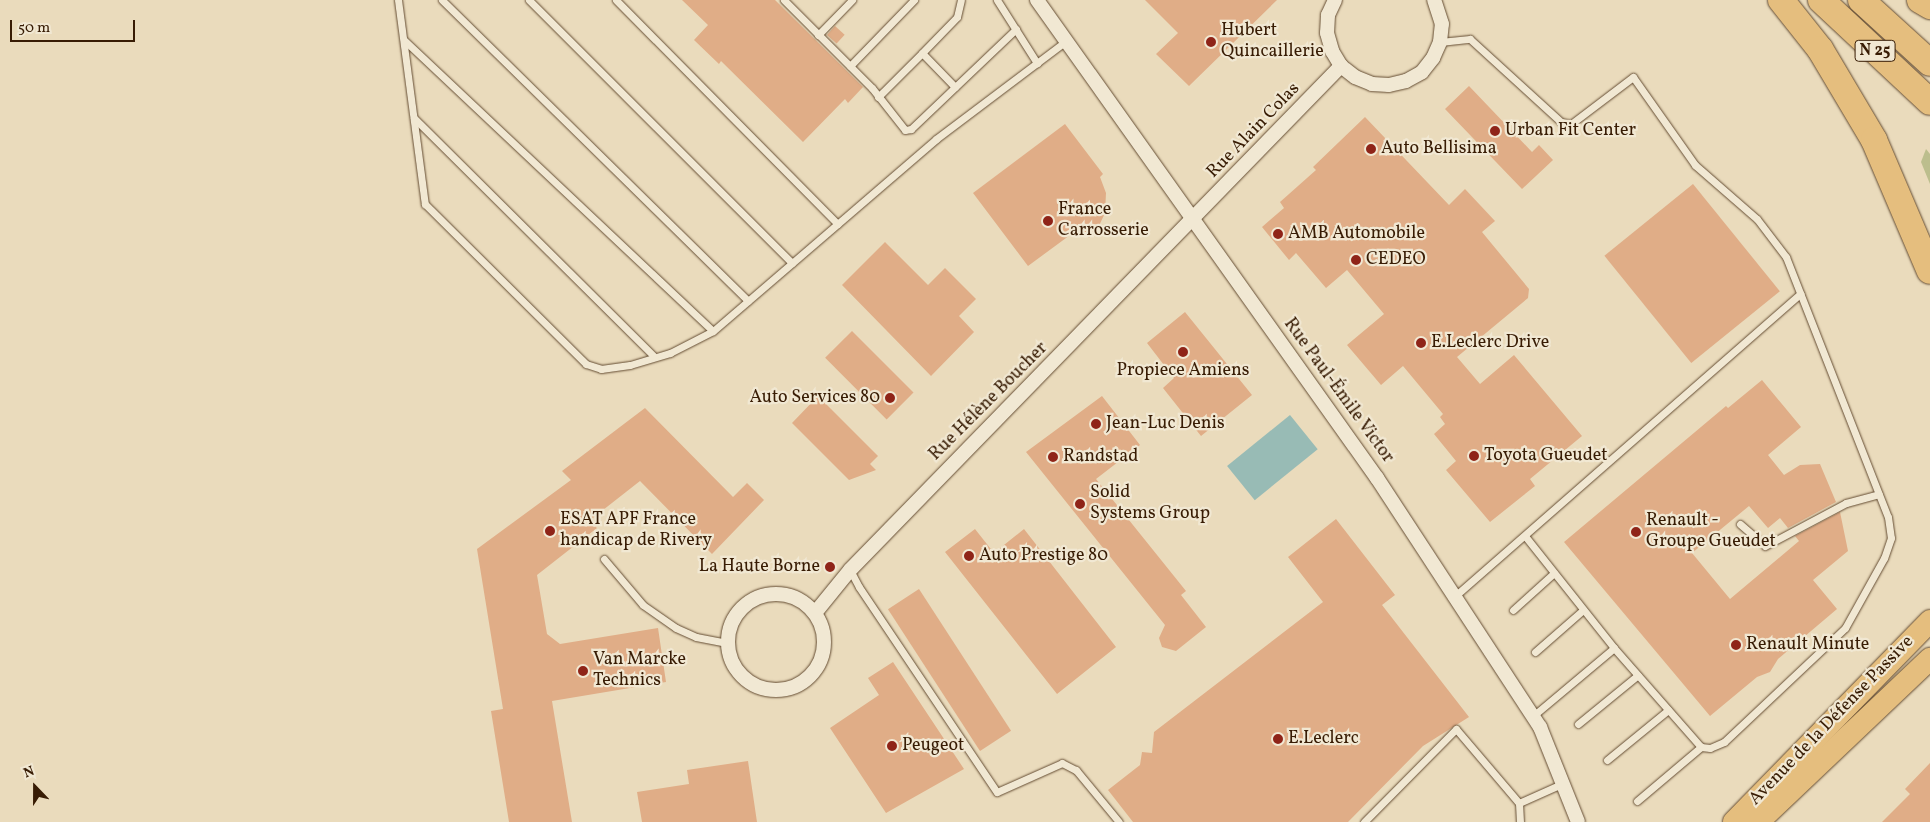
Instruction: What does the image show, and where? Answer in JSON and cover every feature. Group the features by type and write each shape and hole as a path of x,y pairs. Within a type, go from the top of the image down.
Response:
{"highway":[{"path":"1781,0 1820,49 1874,140 1930,271"},
{"name":"N 25","path":"1821,0 1930,102"},
{"name":"N 25","path":"1861,0 1930,63"},
{"path":"1920,0 1930,6"}],"main road":[{"name":"Avenue de la Défense Passive","path":"1734,822 1930,621"},
{"name":"Avenue de la Défense Passive","path":"1758,822 1835,746 1930,659"}],"street":[{"name":"Rue Paul-Émile Victor","path":"1037,0 1377,478 1455,596 1533,716 1564,783 1578,822"},
{"path":"1334,0 1328,15 1327,33 1332,51 1341,66 1355,77 1372,84 1398,83 1422,72 1433,58 1440,42 1442,24 1434,0"},
{"name":"Rue Alain Colas","path":"1193,221 1341,66"},
{"name":"Rue Hélène Boucher","path":"815,613 850,570 1193,221"},
{"path":"790,596 815,613 822,628 824,644 821,660 812,674 792,687 767,690 752,684 739,673 731,659 728,643 736,615 747,604 760,597 790,596"}],"lane":[{"path":"398,0 425,204 586,364 600,369 630,365 655,357 713,331 936,139 1066,41"},
{"path":"442,0 748,301"},
{"path":"529,0 792,263"},
{"path":"616,0 838,224"},
{"path":"818,35 852,0"},
{"path":"850,66 914,0"},
{"path":"878,97 957,17 961,0"},
{"path":"997,0 1037,63"},
{"path":"787,1 850,66 905,130 911,129 1016,30"},
{"path":"403,39 713,331"},
{"path":"1440,42 1470,39 1561,122 1571,124 1633,77 1695,165 1757,219 1786,257 1888,517 1891,538 1884,558 1845,628 1724,742 1710,748 1701,747 1668,710 1614,648 1525,536"},
{"path":"922,53 955,87"},
{"path":"414,118 655,357"},
{"path":"1455,596 1800,294"},
{"path":"1740,524 1765,546 1846,503 1879,494"},
{"path":"604,559 643,605 676,628 696,636 728,643"},
{"path":"850,570 859,587 997,792 1062,763 1076,770 1119,822"},
{"path":"1513,610 1554,574"},
{"path":"1535,652 1583,610"},
{"path":"1533,716 1614,648"},
{"path":"1578,724 1638,675"},
{"path":"1607,760 1668,710"},
{"path":"1364,822 1456,729 1519,802 1520,822"},
{"path":"1637,801 1701,747"},
{"path":"1519,802 1564,783"}],"green space":[{"path":"1926,149 1930,154 1930,184 1921,162"}],"water":[{"path":"1290,415 1318,449 1255,500 1227,466"}],"building":[{"path":"682,0 775,0 863,87 848,103 845,99 803,142 721,61 719,64 694,40 708,25"},
{"path":"1145,0 1277,0 1189,86 1156,54 1178,33"},
{"path":"835,26 845,35 837,44 827,35"},
{"path":"1469,86 1532,152 1539,145 1553,160 1522,189 1445,109"},
{"path":"1365,117 1449,205 1465,189 1495,221 1482,232 1529,289 1528,298 1457,357 1480,384 1514,355 1582,436 1530,479 1535,486 1490,522 1446,470 1456,461 1434,434 1445,424 1440,417 1443,414 1403,366 1381,385 1347,345 1384,314 1347,270 1326,288 1296,253 1289,260 1262,227 1284,208 1280,202 1316,170 1313,167"},
{"path":"1065,124 1103,174 1100,177 1106,193 1105,213 1097,230 1089,238 1081,227 1028,266 973,193"},
{"path":"1693,184 1780,291 1691,363 1604,256"},
{"path":"885,242 928,285 945,268 976,299 959,316 974,332 931,376 842,285"},
{"path":"1185,312 1252,395 1201,436 1163,388 1174,378 1147,343"},
{"path":"852,331 914,393 887,419 825,358"},
{"path":"1762,380 1801,427 1768,455 1784,475 1800,465 1820,464 1836,502 1788,528 1780,518 1768,528 1749,506 1692,553 1730,599 1799,541 1795,536 1840,512 1848,551 1813,580 1837,609 1778,659 1770,672 1757,677 1710,716 1564,542 1726,406 1728,408"},
{"path":"818,396 878,456 870,464 876,470 849,480 792,423"},
{"path":"1102,396 1140,445 1096,479 1186,591 1181,595 1206,627 1176,651 1162,647 1159,638 1165,625 1026,452"},
{"path":"645,408 733,497 747,483 764,500 712,554 640,481 589,521 597,528 537,575 547,634 560,644 658,628 666,682 552,701 572,822 509,822 491,711 503,709 477,549 571,480 562,471"},
{"path":"1336,519 1395,595 1382,605 1469,717 1423,746 1348,822 1133,822 1108,790 1140,765 1142,752 1152,753 1154,732 1323,602 1288,557"},
{"path":"975,529 994,553 1024,529 1116,647 1057,694 945,552"},
{"path":"919,589 1011,731 980,751 888,609"},
{"path":"893,662 964,769 886,813 830,728 879,695 868,678"},
{"path":"748,761 757,822 642,822 637,792 689,784 687,770"},
{"path":"1930,763 1930,822 1882,822 1910,794 1905,789"}],"place":[{"name":"Hubert Quincaillerie","path":"1211,42"},
{"name":"Urban Fit Center","path":"1495,131"},
{"name":"Auto Bellisima","path":"1371,149"},
{"name":"France Carrosserie","path":"1048,221"},
{"name":"AMB Automobile","path":"1278,234"},
{"name":"CEDEO","path":"1356,260"},
{"name":"E.Leclerc Drive","path":"1421,343"},
{"name":"Propiece Amiens","path":"1183,352"},
{"name":"Auto Services 80","path":"890,398"},
{"name":"Jean-Luc Denis","path":"1096,424"},
{"name":"Toyota Gueudet","path":"1474,456"},
{"name":"Randstad","path":"1053,457"},
{"name":"Solid Systems Group","path":"1080,504"},
{"name":"ESAT APF France handicap de Rivery","path":"550,531"},
{"name":"Renault - Groupe Gueudet","path":"1636,532"},
{"name":"Auto Prestige 80","path":"969,556"},
{"name":"La Haute Borne","path":"830,567"},
{"name":"Renault Minute","path":"1736,645"},
{"name":"Van Marcke Technics","path":"583,671"},
{"name":"E.Leclerc","path":"1278,739"},
{"name":"Peugeot","path":"892,746"}]}
